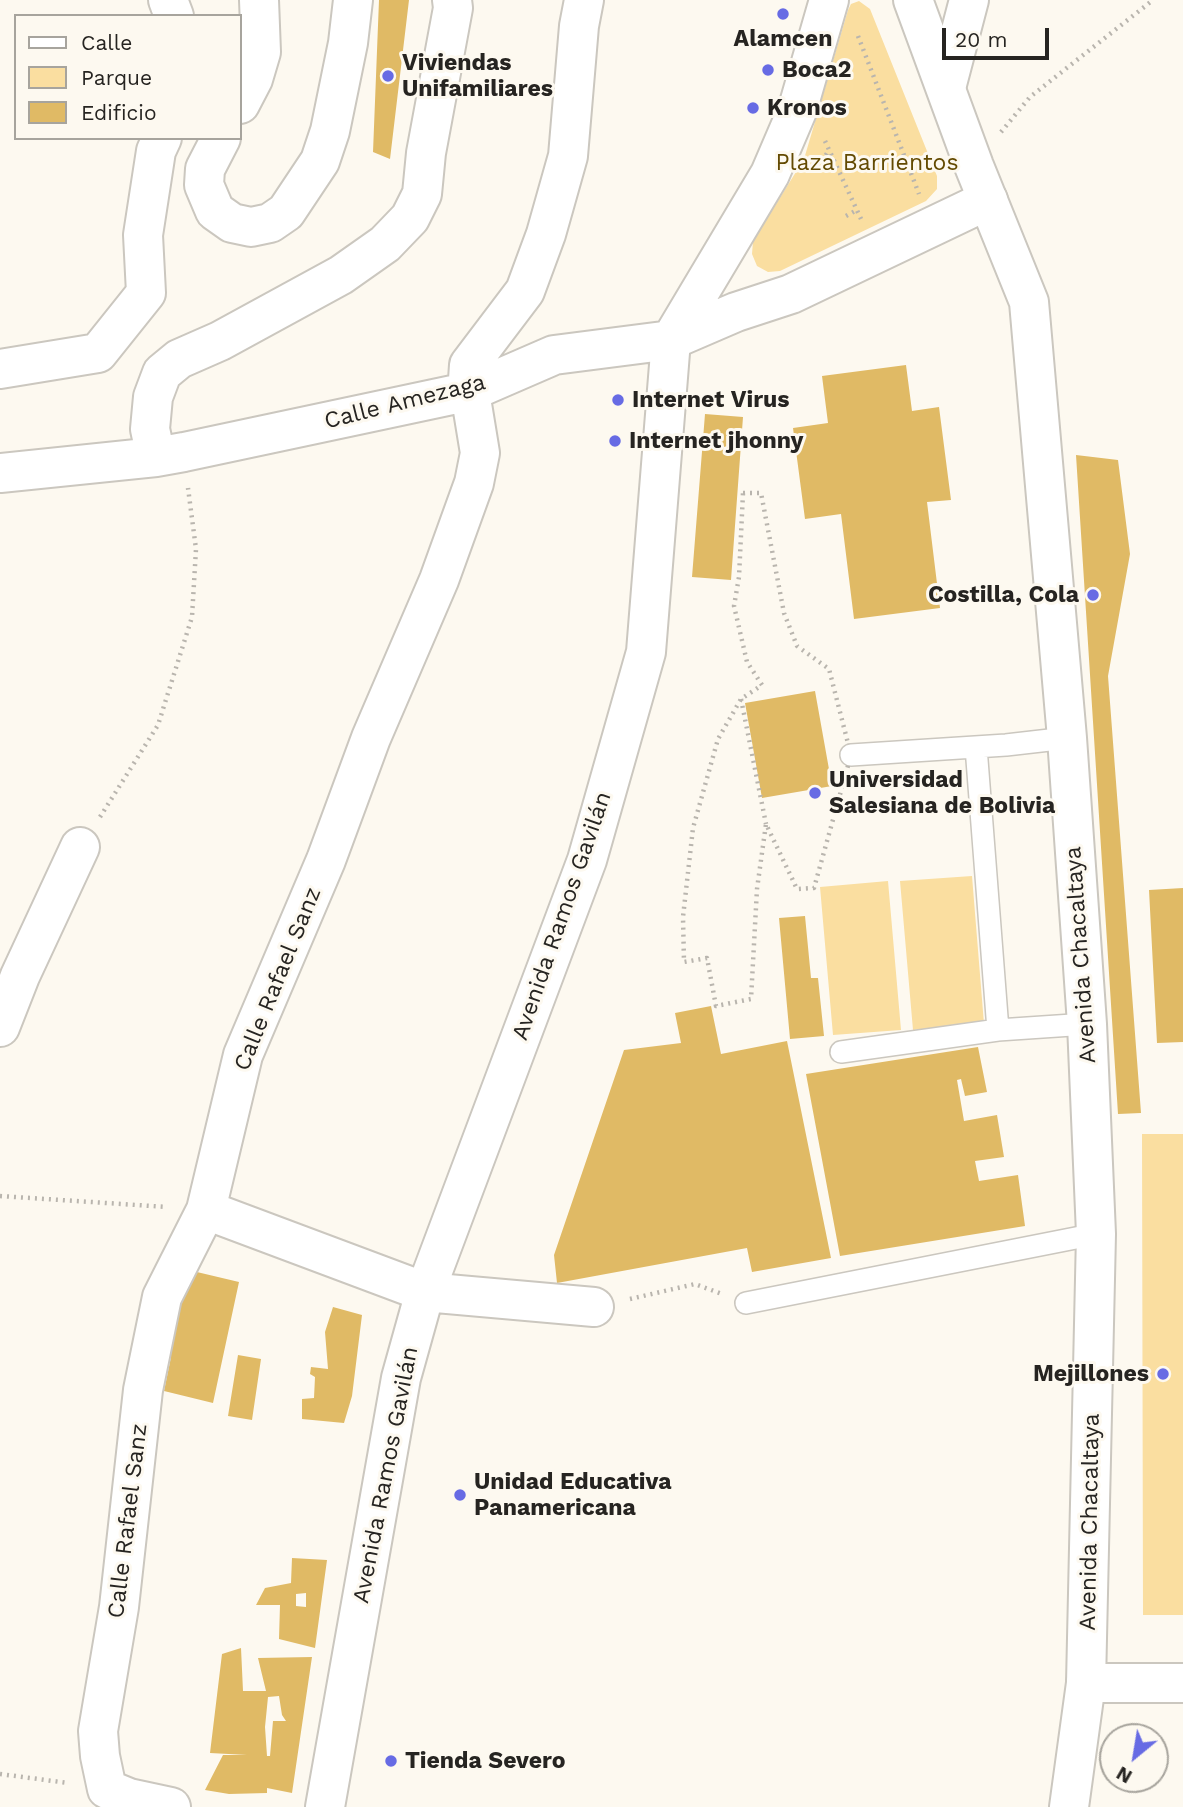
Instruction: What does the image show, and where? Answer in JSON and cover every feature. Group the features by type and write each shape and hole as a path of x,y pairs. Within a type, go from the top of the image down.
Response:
{"street":[{"path":"242,100 253,79 261,51 259,0"},
{"path":"220,140 205,169 204,184 215,211 232,223 251,227 270,223 286,212 320,161 330,131 348,43 353,0"},
{"path":"170,455 150,429 153,397 162,373 179,359 220,341 341,275 385,244 410,218 422,194 426,153 453,8 452,0"},
{"name":"Calle Rafael Sanz","path":"107,1789 98,1731 119,1607 143,1390 162,1297 206,1210 243,1055 326,860 371,738 439,580 474,483 481,453 467,380 469,365 525,291 550,221 568,156 579,26 584,0"},
{"name":"Avenida Ramos Gavilán","path":"325,1807 401,1378 425,1292 587,860 646,652 671,340 770,174 797,111 830,0"},
{"name":"Avenida Chacaltaya","path":"913,0 981,183 1029,302 1067,738 1087,1024 1096,1234 1086,1683 1069,1807"},
{"path":"946,89 969,0"},
{"path":"0,369 98,353 146,293 143,235 156,151 161,140"},
{"name":"Calle Amezaga","path":"0,473 170,455 471,391 554,355 671,340 736,312 791,294 981,183"},
{"path":"0,1027 20,976 80,847"},
{"path":"206,1210 425,1292 594,1307"},
{"path":"1086,1683 1183,1683"},
{"path":"107,1789 129,1798 172,1807"}],"lane":[{"path":"851,755 1067,738"},
{"path":"976,747 998,1031"},
{"path":"841,1052 998,1031 1087,1024"},
{"path":"746,1303 1096,1234"}],"path":[{"path":"981,183 1030,97 1153,0"},
{"path":"855,30 920,195"},
{"path":"821,130 863,223"},
{"path":"822,162 829,150"},
{"path":"846,216 857,210"},
{"path":"80,847 158,725 192,617 196,549 170,455"},
{"path":"741,699 766,824 797,889 814,888 851,755 829,669 797,646 784,613 761,493 743,493 739,577 734,606 747,662 762,685 741,699 718,739 693,828 684,917 684,962 706,958 716,1006 751,999 757,889 766,824"},
{"path":"0,1195 206,1210"},
{"path":"594,1307 695,1284 746,1303"},
{"path":"0,1774 107,1789"}],"green space":[{"name":"Plaza Barrientos","path":"859,1 870,9 937,176 937,189 926,201 780,271 768,272 757,266 752,254 753,241 804,159 848,10 851,4"},
{"path":"972,876 984,1024 913,1030 900,881"},
{"path":"888,881 901,1030 833,1035 820,887"},
{"name":"Mejillones","path":"1142,1134 1183,1134 1183,1615 1143,1615"}],"building":[{"name":"Viviendas Unifamiliares","path":"379,0 409,0 390,159 373,152"},
{"path":"906,365 912,411 939,407 951,500 927,502 940,608 854,619 841,514 805,519 793,428 828,423 822,376"},
{"path":"705,414 743,417 731,580 692,577"},
{"path":"1076,455 1118,460 1130,554 1108,676 1141,1113 1118,1114"},
{"path":"815,691 832,786 762,798 745,703"},
{"path":"1183,888 1183,1042 1157,1043 1149,890"},
{"path":"805,916 811,978 818,978 824,1036 790,1039 779,918"},
{"path":"711,1006 721,1054 787,1041 831,1258 752,1272 747,1248 557,1283 554,1255 624,1050 681,1043 675,1013"},
{"path":"978,1047 987,1092 965,1096 961,1079 957,1080 964,1121 997,1115 1004,1157 975,1161 979,1181 1018,1175 1025,1226 840,1256 806,1074"},
{"path":"180,1268 239,1282 213,1403 164,1391 171,1357 161,1355"},
{"path":"333,1307 362,1315 352,1396 344,1423 302,1419 302,1399 314,1398 315,1377 310,1374 311,1367 328,1369 325,1332"},
{"path":"238,1355 261,1359 252,1420 228,1416"},
{"path":"292,1558 327,1560 315,1648 279,1639 280,1605 256,1605 265,1588 291,1583","holes":["306,1593 306,1607 296,1606 296,1594"]},
{"path":"241,1648 243,1691 266,1691 258,1658 312,1657 292,1793 267,1788 267,1793 229,1794 205,1790 223,1755 247,1755 210,1753 222,1654","holes":["279,1696 282,1715 286,1721 273,1721 270,1756 267,1756 265,1727 268,1697"]}],"place":[{"name":"Alamcen","path":"783,14"},
{"name":"Boca2","path":"768,70"},
{"name":"Viviendas Unifamiliares","path":"388,76"},
{"name":"Kronos","path":"753,108"},
{"name":"Internet Virus","path":"618,400"},
{"name":"Internet jhonny","path":"615,441"},
{"name":"Costilla, Cola","path":"1093,595"},
{"name":"Universidad Salesiana de Bolivia","path":"815,793"},
{"name":"Mejillones","path":"1163,1374"},
{"name":"Unidad Educativa Panamericana","path":"460,1495"},
{"name":"Tienda Severo","path":"391,1761"}]}
